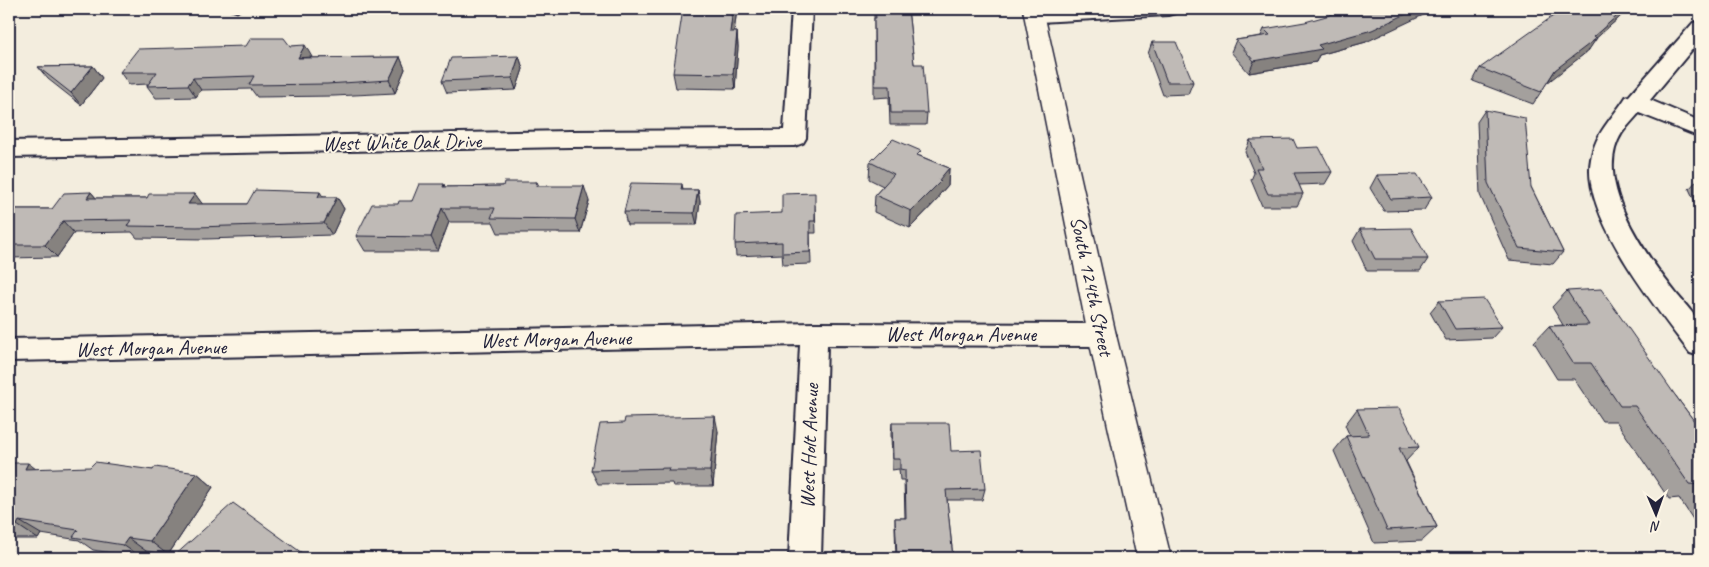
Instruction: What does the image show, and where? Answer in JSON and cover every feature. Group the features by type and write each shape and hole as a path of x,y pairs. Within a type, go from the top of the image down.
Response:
{"street":[{"name":"West White Oak Drive","path":"9,149 570,139 795,138 802,9"},
{"path":"1035,12 1168,9"},
{"name":"South 124th Street","path":"1035,12 1102,334 1154,558"},
{"path":"1700,27 1634,102 1611,132 1604,152 1602,176 1614,216 1641,265 1700,344"},
{"path":"1634,102 1700,130"},
{"name":"West Morgan Avenue","path":"9,350 814,334 1102,334"},
{"name":"West Holt Avenue","path":"805,558 814,334"}],"building":[{"path":"683,9 733,9 730,32 737,32 733,74 673,73"},
{"path":"875,9 908,9 914,64 923,64 927,113 891,113 890,86 875,86"},
{"path":"1351,9 1417,9 1372,30 1318,45 1322,49 1254,61 1236,40 1270,35 1264,29 1305,22"},
{"path":"1563,9 1625,9 1593,37 1597,38 1555,70 1541,92 1480,68"},
{"path":"251,38 284,38 290,46 305,45 298,58 400,57 389,80 327,84 249,85 254,76 193,78 188,85 147,86 157,72 120,72 138,49 246,46"},
{"path":"1152,42 1176,42 1193,82 1167,82"},
{"path":"519,56 512,78 442,81 451,58"},
{"path":"93,66 71,93 38,67"},
{"path":"1485,110 1525,118 1531,187 1563,252 1519,248 1488,183"},
{"path":"893,139 921,151 917,155 949,168 939,180 941,181 911,211 875,195 894,174 870,162"},
{"path":"1293,139 1297,148 1319,147 1332,172 1294,173 1303,194 1268,194 1256,168 1262,168 1250,140"},
{"path":"1417,174 1432,197 1391,199 1377,175"},
{"path":"504,182 537,182 536,186 584,186 575,219 491,218 495,208 442,208 431,237 356,236 372,204 398,204 399,201 412,201 419,184 444,184 443,187 503,186"},
{"path":"631,183 682,184 681,190 698,190 694,213 624,212"},
{"path":"255,190 320,192 318,197 337,197 324,223 197,227 127,226 131,220 63,221 45,245 9,245 9,209 52,209 64,193 91,192 87,198 147,198 149,194 195,194 188,204 247,204"},
{"path":"815,193 815,221 810,221 810,252 782,253 782,242 735,244 736,215 782,213 782,194"},
{"path":"1411,228 1428,259 1375,259 1360,229"},
{"path":"1601,289 1700,429 1700,485 1689,484 1635,406 1620,406 1591,363 1573,363 1549,326 1589,325 1567,291"},
{"path":"1484,299 1502,327 1455,329 1439,301"},
{"path":"1399,408 1419,447 1399,448 1437,527 1387,530 1346,436 1369,435 1357,409"},
{"path":"715,416 710,471 668,471 669,468 591,470 600,424 624,423 625,418"},
{"path":"892,423 949,423 951,451 981,450 985,489 946,490 953,558 897,557 895,518 906,518 905,470 900,469 900,459 893,459"},
{"path":"95,462 153,470 155,467 197,473 150,541 128,538 123,545 73,537 78,530 19,521 17,525 9,525 9,463 28,463 25,469 90,467"},
{"path":"233,503 302,553 297,558 172,558"}]}
